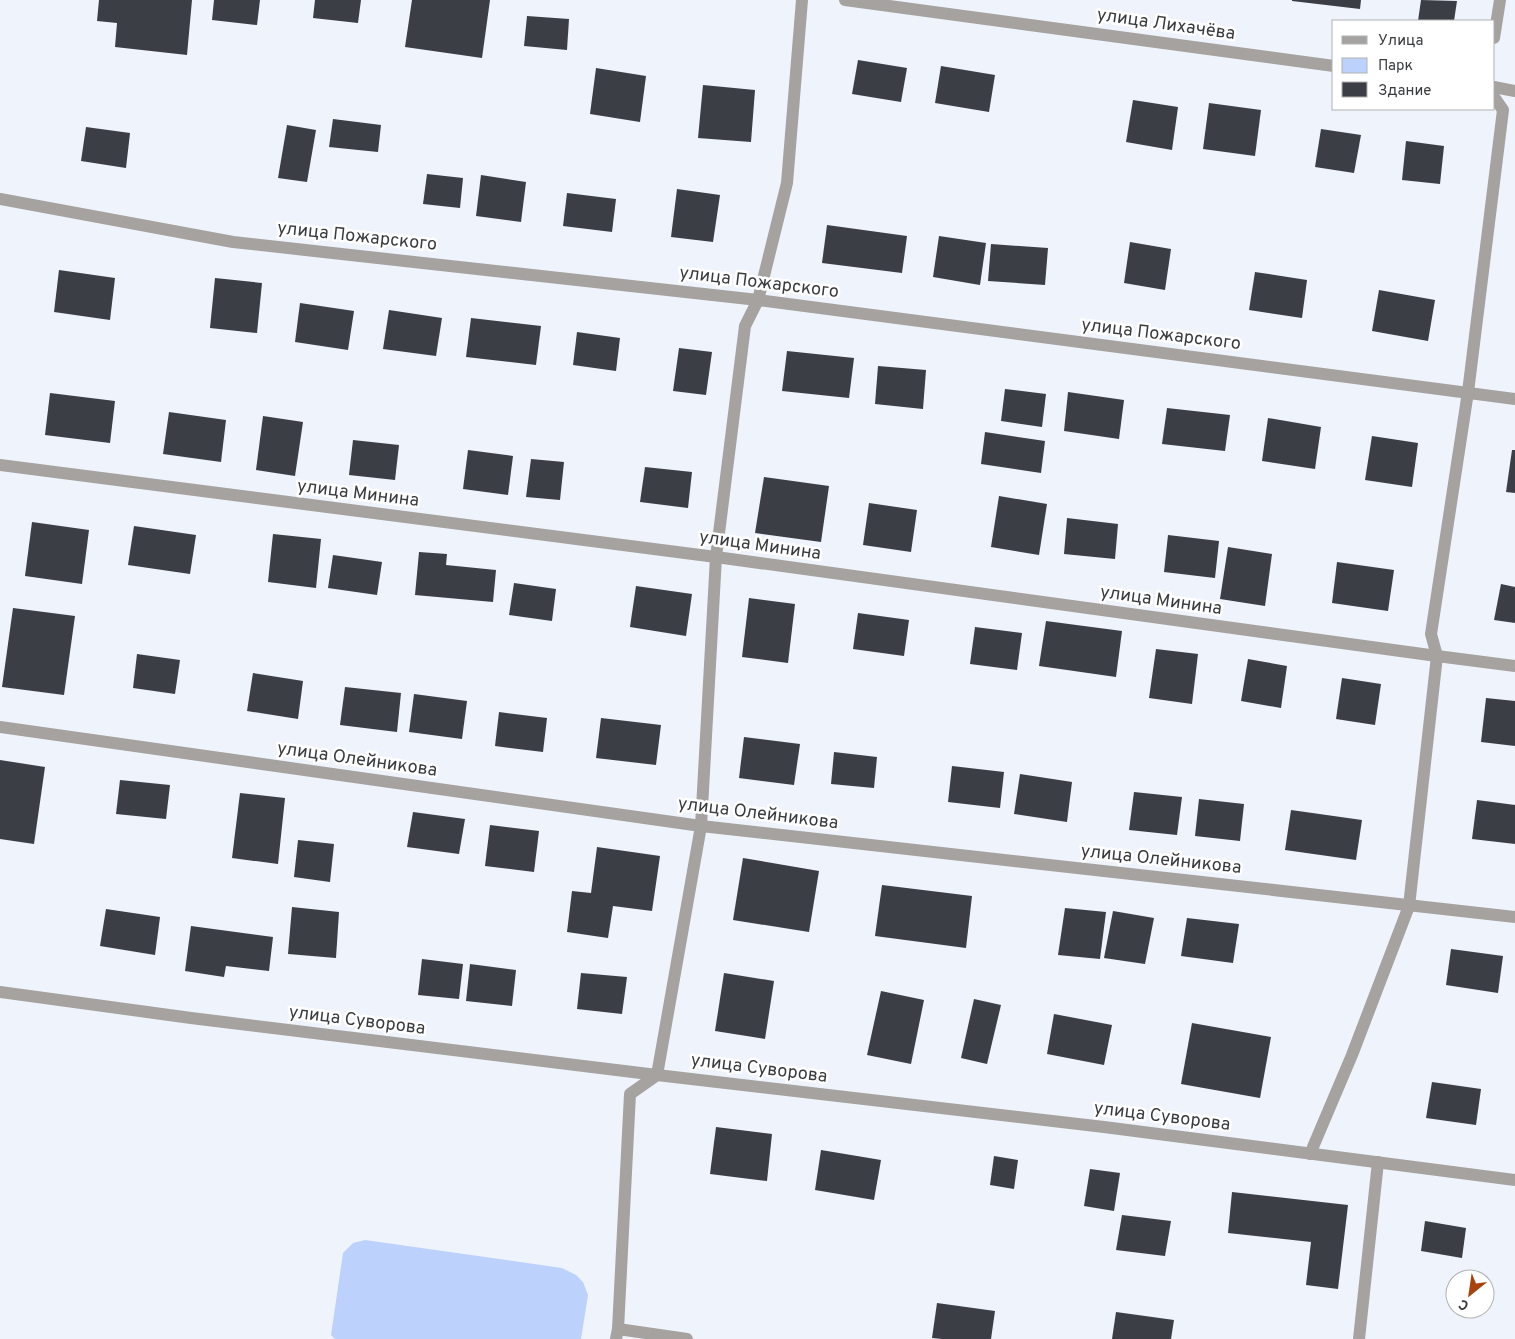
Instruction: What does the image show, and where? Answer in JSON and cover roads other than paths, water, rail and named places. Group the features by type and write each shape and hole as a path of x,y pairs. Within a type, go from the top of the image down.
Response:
{"street":[{"path":"687,1339 617,1334 630,1094 656,1075 701,826 716,557 745,326 758,300 787,183 802,0"},
{"name":"улица Лихачёва","path":"845,0 1332,66"},
{"path":"1495,32 1500,0"},
{"path":"1495,87 1515,91"},
{"path":"1310,1154 1352,1055 1409,906 1437,656 1431,634 1468,392 1503,110 1495,98"},
{"name":"улица Пожарского","path":"0,199 233,242 758,300 1515,399"},
{"name":"улица Минина","path":"0,465 716,557 1515,666"},
{"name":"улица Олейникова","path":"0,727 701,826 1515,917"},
{"name":"улица Суворова","path":"0,992 181,1017 1104,1127 1515,1180"},
{"path":"1359,1339 1378,1162"}]}
